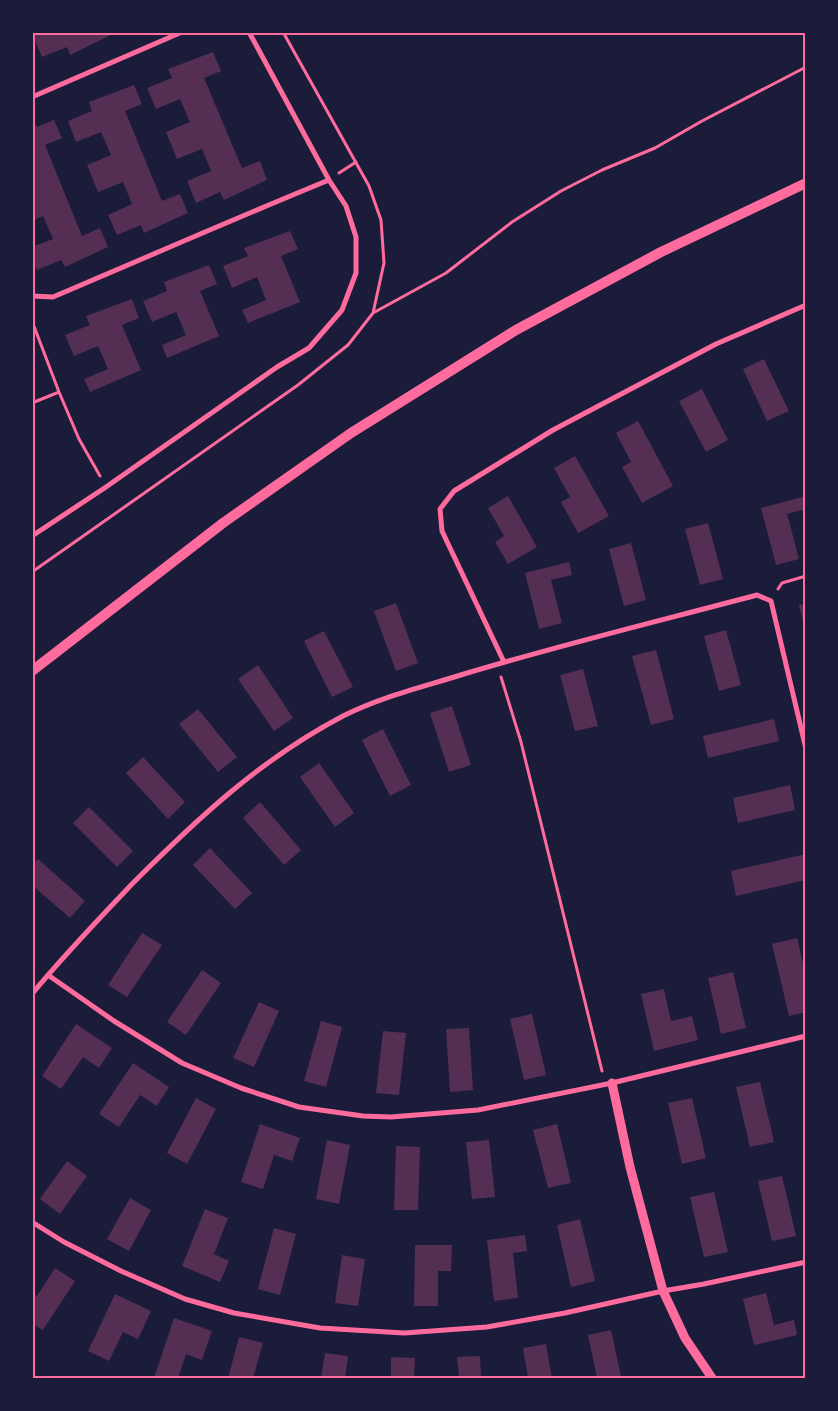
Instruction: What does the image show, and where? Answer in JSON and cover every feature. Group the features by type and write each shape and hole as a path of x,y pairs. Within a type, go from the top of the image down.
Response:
{"main road":[{"path":"32,670 223,523 351,433 516,330 661,252 806,183"}],"street":[{"path":"32,97 182,32"},
{"path":"32,536 106,487 277,367 309,348 342,310 356,274 356,237 346,206 329,180 249,32"},
{"path":"32,296 53,297 177,245 223,223 329,180"},
{"path":"504,662 442,531 440,509 454,491 553,430 707,348 806,305"},
{"path":"32,994 107,910 185,831 254,772 305,738 344,716 390,697 504,662 756,595 771,602 806,749"},
{"path":"48,975 114,1021 182,1063 240,1088 299,1106 362,1116 391,1118 478,1110 612,1083 806,1036"},
{"path":"612,1083 630,1167 663,1290 685,1338 712,1378"},
{"path":"32,1222 64,1242 121,1271 184,1298 234,1313 320,1328 404,1333 486,1327 565,1313 663,1290 704,1284 806,1262"}],"path":[{"path":"283,32 368,186 381,220 384,263 373,313"},
{"path":"32,572 298,385 348,345 373,313 446,273 512,222 562,191 602,170 655,148 702,121 806,67"},
{"path":"32,321 79,439 106,487"},
{"path":"32,403 59,392"},
{"path":"771,602 782,583 806,576"},
{"path":"504,662 501,680 521,742 602,1071 612,1083"}],"building":[{"path":"42,32 113,32 113,34 70,55 67,47 42,57 33,36"},
{"path":"213,52 221,71 204,78 242,168 260,161 267,180 224,200 220,192 196,203 187,181 211,171 202,149 177,159 166,132 190,122 180,99 156,109 147,88 172,78 168,69"},
{"path":"134,85 142,104 125,111 162,201 180,194 188,213 144,233 141,225 117,235 108,215 132,204 123,182 98,192 87,165 111,155 101,132 76,142 68,121 92,111 89,102"},
{"path":"54,120 62,138 45,145 82,236 100,228 108,247 65,267 61,260 37,270 32,260 32,247 53,239 43,216 32,221 32,127 37,125 37,127"},
{"path":"290,231 298,249 281,256 300,302 248,323 242,310 266,300 257,277 232,288 223,266 248,256 244,248"},
{"path":"209,265 217,284 200,291 219,336 167,358 162,345 186,335 176,312 152,322 143,301 167,291 164,282"},
{"path":"132,299 139,318 122,325 141,370 90,392 84,379 108,369 98,346 74,356 65,335 90,325 86,316"},
{"path":"764,359 789,411 767,421 743,369"},
{"path":"702,389 728,440 706,452 679,401"},
{"path":"638,421 673,486 642,503 622,467 631,462 616,433"},
{"path":"575,456 609,516 578,533 561,502 570,497 554,468"},
{"path":"508,496 537,547 508,564 495,542 504,536 488,508"},
{"path":"806,496 806,509 787,514 799,559 776,565 761,508"},
{"path":"708,523 723,579 700,585 685,529"},
{"path":"631,543 646,600 624,606 609,549"},
{"path":"569,562 572,575 551,580 562,623 539,629 525,573"},
{"path":"396,603 418,663 396,671 374,611"},
{"path":"806,604 806,630 805,630 799,605"},
{"path":"726,630 741,685 719,691 704,636"},
{"path":"324,631 353,687 332,697 304,641"},
{"path":"656,650 674,719 651,725 632,656"},
{"path":"258,665 293,718 274,731 238,679"},
{"path":"583,669 598,726 575,731 560,675"},
{"path":"452,706 471,765 449,772 430,713"},
{"path":"198,709 237,757 218,772 179,724"},
{"path":"774,719 779,741 708,758 703,736"},
{"path":"383,729 411,785 390,796 362,740"},
{"path":"143,757 185,802 168,819 126,773"},
{"path":"319,763 354,813 335,827 300,777"},
{"path":"790,785 795,810 738,823 733,798"},
{"path":"260,802 301,850 284,865 243,818"},
{"path":"89,807 133,851 117,867 73,823"},
{"path":"210,848 252,893 235,909 193,865"},
{"path":"806,854 806,880 736,896 731,871"},
{"path":"38,859 85,901 70,918 32,885 32,865"},
{"path":"142,933 162,945 127,997 108,985"},
{"path":"797,938 806,976 806,1012 789,1016 772,944"},
{"path":"202,970 221,983 186,1035 167,1022"},
{"path":"733,972 746,1028 721,1034 708,978"},
{"path":"664,989 671,1021 692,1016 698,1040 654,1051 641,994"},
{"path":"259,1002 279,1011 254,1067 233,1058"},
{"path":"532,1014 546,1075 524,1080 510,1019"},
{"path":"321,1021 342,1027 326,1087 304,1081"},
{"path":"76,1024 112,1048 99,1068 83,1057 61,1089 42,1076"},
{"path":"469,1028 473,1090 450,1092 446,1029"},
{"path":"383,1031 406,1033 399,1095 376,1093"},
{"path":"133,1063 169,1087 157,1106 140,1095 119,1127 99,1114"},
{"path":"760,1082 774,1142 750,1147 736,1087"},
{"path":"196,1098 216,1109 187,1164 167,1153"},
{"path":"692,1098 706,1158 682,1164 668,1103"},
{"path":"260,1124 300,1138 292,1161 274,1155 263,1189 241,1182"},
{"path":"557,1124 571,1183 548,1188 533,1130"},
{"path":"327,1140 350,1145 339,1204 316,1199"},
{"path":"489,1140 495,1197 472,1199 466,1142"},
{"path":"396,1146 420,1147 418,1210 394,1210"},
{"path":"67,1161 87,1176 60,1214 40,1199"},
{"path":"782,1176 796,1236 772,1241 758,1181"},
{"path":"714,1192 728,1252 704,1257 690,1197"},
{"path":"130,1198 151,1210 129,1251 107,1239"},
{"path":"205,1209 228,1218 214,1254 229,1261 220,1282 182,1266"},
{"path":"580,1219 595,1281 571,1287 557,1225"},
{"path":"274,1228 296,1234 280,1295 258,1289"},
{"path":"525,1235 527,1251 513,1253 518,1298 494,1301 487,1240"},
{"path":"415,1245 452,1245 451,1271 438,1271 438,1306 414,1306"},
{"path":"342,1255 365,1259 358,1306 335,1303"},
{"path":"55,1268 75,1281 43,1330 32,1324 32,1293 37,1296"},
{"path":"766,1293 774,1325 794,1320 797,1335 754,1345 743,1299"},
{"path":"115,1294 151,1311 138,1339 123,1332 109,1361 88,1351"},
{"path":"174,1318 212,1331 202,1360 186,1354 178,1378 154,1378"},
{"path":"611,1330 621,1376 597,1378 588,1335"},
{"path":"239,1337 263,1343 253,1378 228,1378"},
{"path":"546,1344 552,1378 528,1378 523,1348"},
{"path":"325,1353 348,1356 345,1378 321,1378"},
{"path":"480,1356 481,1378 459,1378 457,1357"},
{"path":"391,1357 415,1358 414,1378 391,1378"}]}
